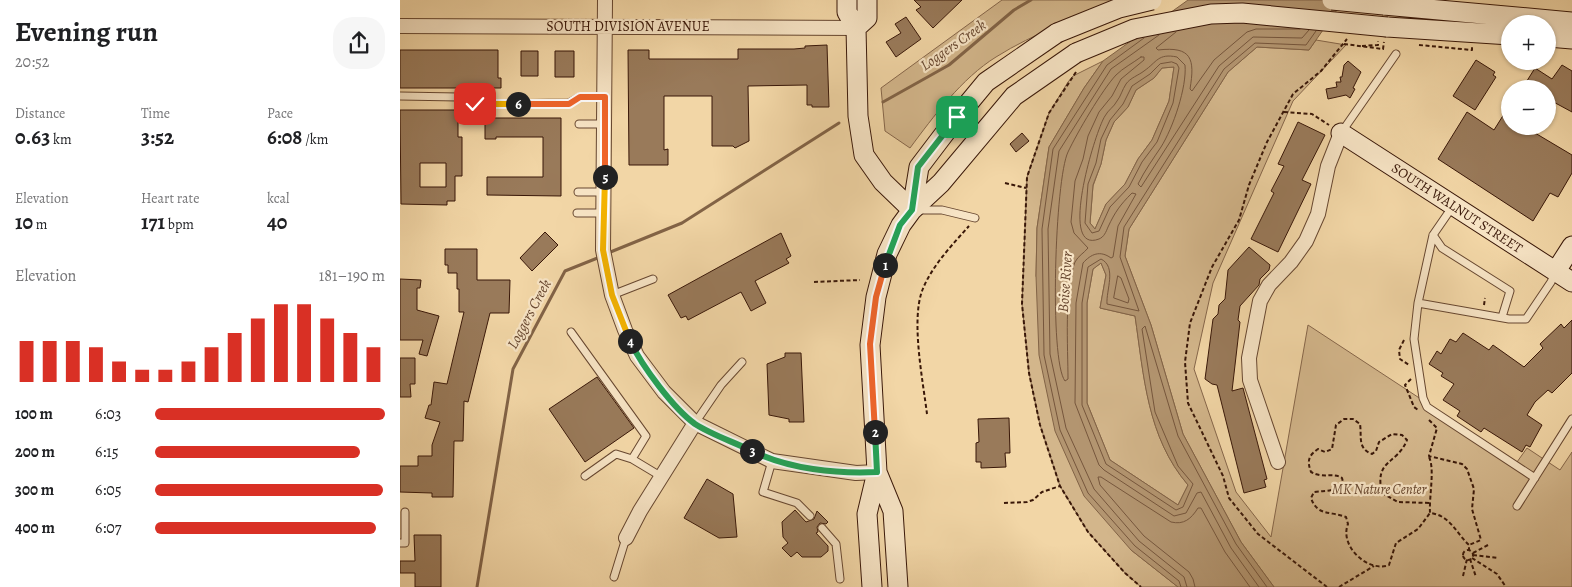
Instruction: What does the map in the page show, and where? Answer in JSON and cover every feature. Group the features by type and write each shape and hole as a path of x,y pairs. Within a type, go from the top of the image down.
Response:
{"main road":[{"path":"847,0 847,12 856,28 858,116 864,155 883,182 912,210"},
{"path":"856,28 867,18 867,0"},
{"path":"912,210 918,167 986,82 1058,33 1118,8 1152,0"},
{"path":"1332,0 1572,22"},
{"path":"872,587 867,514 877,472 870,344 876,297 887,254 900,225 912,210 941,183 1014,96 1134,29 1212,14 1242,13 1385,35 1501,35"},
{"path":"1556,38 1572,39"},
{"name":"SOUTH WALNUT STREET","path":"1341,133 1572,282"},
{"path":"1556,271 1572,246"},
{"path":"877,472 893,511 898,587"}],"street":[{"path":"605,0 603,250 612,295 637,356 664,392 695,424 772,461 856,473 877,472"},
{"name":"SOUTH DIVISION AVENUE","path":"400,26 856,28"},
{"path":"1278,462 1250,380 1249,358 1258,311 1264,293 1306,241 1318,214 1328,166 1341,133"},
{"path":"626,538 640,511 695,424"}],"lane":[{"path":"1341,133 1396,54"},
{"path":"400,96 458,96 475,104 569,104 580,97 605,97"},
{"path":"580,124 605,124"},
{"path":"578,192 604,192"},
{"path":"1453,205 1433,236 1418,303 1414,340 1418,374 1427,407 1534,478"},
{"path":"912,210 942,210 975,218"},
{"path":"577,213 604,213"},
{"path":"1433,236 1442,248 1510,291 1502,317"},
{"path":"1418,303 1502,317 1526,319 1551,282 1556,271"},
{"path":"612,295 653,279"},
{"path":"572,332 646,436 632,459"},
{"path":"695,424 721,385 742,362"},
{"path":"1517,506 1572,419"},
{"path":"585,476 616,454 632,459 662,476"},
{"path":"772,461 763,492 797,502 810,516"},
{"path":"400,543 405,543 406,512"},
{"path":"822,528 836,544 840,578"},
{"path":"614,577 626,538"}],"path":[{"path":"1344,44 1383,49 1385,35"},
{"path":"1362,46 1378,45 1378,42 1370,41"},
{"path":"1413,45 1472,50 1472,45"},
{"path":"1077,61 1068,82 1049,113 1027,177 1022,304 1029,372 1040,425 1060,486 1088,532 1125,573 1141,587"},
{"path":"1283,112 1312,114 1341,133"},
{"path":"1005,182 1026,188"},
{"path":"927,414 918,330 920,298 922,290 934,271 975,218"},
{"path":"814,282 860,280"},
{"path":"1484,308 1485,298"},
{"path":"1404,340 1399,350 1400,358 1412,370"},
{"path":"1411,379 1405,384 1414,407 1420,412"},
{"path":"1426,417 1437,428 1428,456 1432,464 1430,513 1418,529 1396,543 1389,566 1382,568 1374,566 1354,553 1346,542 1345,530 1348,524 1346,517 1335,513 1322,512 1314,507 1311,498 1314,492 1329,492 1337,489 1343,482 1342,478 1338,475 1319,476 1310,472 1308,463 1311,454 1318,450 1325,452 1332,449 1336,425 1344,419 1352,419 1360,424 1359,441 1366,451 1372,454 1376,451 1380,442 1392,434 1402,435 1407,440 1404,447 1382,469 1380,482 1382,493 1398,502 1429,503"},
{"path":"1428,456 1462,464 1467,469 1474,489 1472,509 1481,540 1469,545"},
{"path":"1004,503 1027,502 1042,492 1060,486"},
{"path":"1430,513 1439,514 1452,524 1460,537 1469,545 1476,577"},
{"path":"1463,576 1471,557 1488,545"},
{"path":"1469,550 1466,550 1464,554 1497,574 1506,587"},
{"path":"1471,557 1498,558"},
{"path":"1339,587 1374,566"}],"green space":[{"path":"1002,0 1118,0 1025,40 983,66 949,99 910,148 885,131 881,88"},
{"name":"MK Nature Center","path":"1316,40 1346,45 1293,101 1213,283 1194,369 1236,492 1271,537 1308,325 1517,462 1527,448 1560,470 1572,452 1572,587 1274,587 1241,542 1183,434 1151,325 1125,256 1129,229 1228,72 1257,47 1309,50"},
{"path":"1103,61 1084,88 1049,147 1037,228 1036,276 1131,550 1178,587 1141,587 1125,573 1088,532 1060,486 1040,425 1029,373 1022,304 1027,177 1049,113 1068,82 1073,76"},
{"path":"1174,67 1169,101 1152,140 1138,159 1125,184 1106,204 1095,229 1090,223 1093,186 1101,164 1106,140 1114,122 1128,107 1136,90 1154,78 1162,68"},
{"path":"1101,263 1106,275 1100,308 1135,316 1145,383 1156,426 1174,466 1188,485 1178,505 1110,460 1087,403 1087,303 1093,269"}],"water":[{"name":"Boise River","path":"1188,0 1344,0 1309,50 1257,47 1228,72 1129,229 1125,256 1151,325 1183,434 1241,542 1274,587 1178,587 1131,550 1084,496 1055,431 1039,355 1036,276 1037,228 1049,147 1084,88 1103,61","holes":["1174,67 1169,101 1152,140 1138,159 1125,184 1106,204 1095,229 1090,223 1093,185 1101,164 1106,140 1114,122 1128,107 1136,90 1154,78 1162,68","1101,263 1106,275 1100,308 1135,316 1145,384 1156,427 1174,466 1188,485 1178,505 1110,460 1087,403 1087,303 1093,269"]}],"building":[{"path":"914,0 962,0 933,28 916,10 921,7"},
{"path":"906,17 921,39 896,57 886,42 901,33 895,24"},
{"path":"827,45 829,107 812,107 812,105 807,105 807,85 748,86 749,141 735,148 733,146 712,146 712,96 664,96 664,150 668,149 668,165 629,165 628,50 649,50 649,59 738,59 738,49 794,49 805,48 805,46"},
{"path":"400,50 498,50 498,78 501,78 501,88 400,88"},
{"path":"521,51 538,51 538,76 521,76"},
{"path":"555,51 574,51 574,77 555,77"},
{"path":"1476,60 1495,72 1493,75 1496,77 1475,110 1453,96"},
{"path":"1348,61 1361,72 1353,88 1355,89 1350,98 1346,95 1328,99 1326,89 1337,87 1336,82 1341,82 1340,77 1342,77 1344,65"},
{"path":"1562,65 1572,71 1572,112 1556,103 1556,80 1528,80 1534,70 1538,70 1552,79"},
{"path":"400,110 458,110 458,137 462,137 462,176 455,176 455,201 447,201 447,205 401,204","holes":["420,163 446,163 446,187 420,187"]},
{"path":"1467,112 1494,130 1501,119 1501,135 1538,135 1572,155 1572,173 1558,197 1550,193 1533,221 1438,159"},
{"path":"485,118 561,118 561,196 487,195 487,177 543,177 543,137 496,137 496,139 485,139"},
{"path":"1298,122 1325,135 1302,180 1311,184 1278,252 1251,239 1274,193 1271,191 1284,166 1278,164"},
{"path":"1022,133 1029,141 1016,152 1010,144"},
{"path":"545,232 558,245 532,271 520,258"},
{"path":"781,233 791,256 786,259 789,263 755,281 766,303 751,311 741,292 688,320 686,316 681,318 668,295"},
{"path":"1249,247 1270,265 1269,270 1260,279 1259,285 1240,306 1232,391 1243,388 1267,479 1264,480 1266,487 1244,493 1217,385 1205,379 1213,319 1218,314 1219,305 1225,299 1228,270"},
{"path":"445,249 477,249 477,280 510,280 509,313 490,313 468,402 464,401 463,441 454,441 453,497 432,497 432,493 400,492 400,466 418,466 418,456 432,456 432,445 440,422 425,418 429,405 431,405 434,382 447,384 464,312 459,312 457,273 448,273 448,265 445,265"},
{"path":"400,279 421,280 420,288 417,288 417,310 439,316 427,356 419,354 423,340 400,340"},
{"path":"1572,320 1572,373 1552,393 1548,390 1535,402 1527,415 1542,425 1530,447 1526,445 1522,452 1484,428 1481,432 1457,416 1460,411 1443,400 1454,384 1441,376 1443,373 1429,364 1437,351 1441,354 1450,339 1456,342 1463,333 1489,350 1493,345 1524,367 1543,348 1540,344 1561,324 1564,328"},
{"path":"785,353 801,353 804,422 789,422 789,419 769,415 767,364 785,357"},
{"path":"400,358 415,358 415,384 410,384 411,397 400,397"},
{"path":"597,377 634,428 585,462 549,409"},
{"path":"1009,418 1010,453 1005,453 1006,467 981,468 981,462 976,462 976,443 979,442 978,419"},
{"path":"707,479 733,494 737,537 719,538 684,518"},
{"path":"795,510 806,522 814,519 817,511 828,522 826,524 820,523 817,527 818,532 816,533 828,546 828,551 821,557 802,557 797,552 791,557 782,548 788,543 783,537 782,522"},
{"path":"414,535 441,535 441,587 415,587 415,573 400,573 400,561 415,561"}],"waterway":[{"name":"Loggers Creek","path":"883,102 949,65 1014,10 1031,0"},
{"name":"Loggers Creek","path":"608,253 682,223 839,123"},
{"name":"Loggers Creek","path":"477,587 513,369 565,271 600,257"}],"route":[{"path":"475,104 569,104 580,97 605,97 603,250 612,295 637,356 664,392 695,424 772,461 856,473 877,472 870,344 876,297 887,254 900,225 912,210 918,167 957,117"}]}
